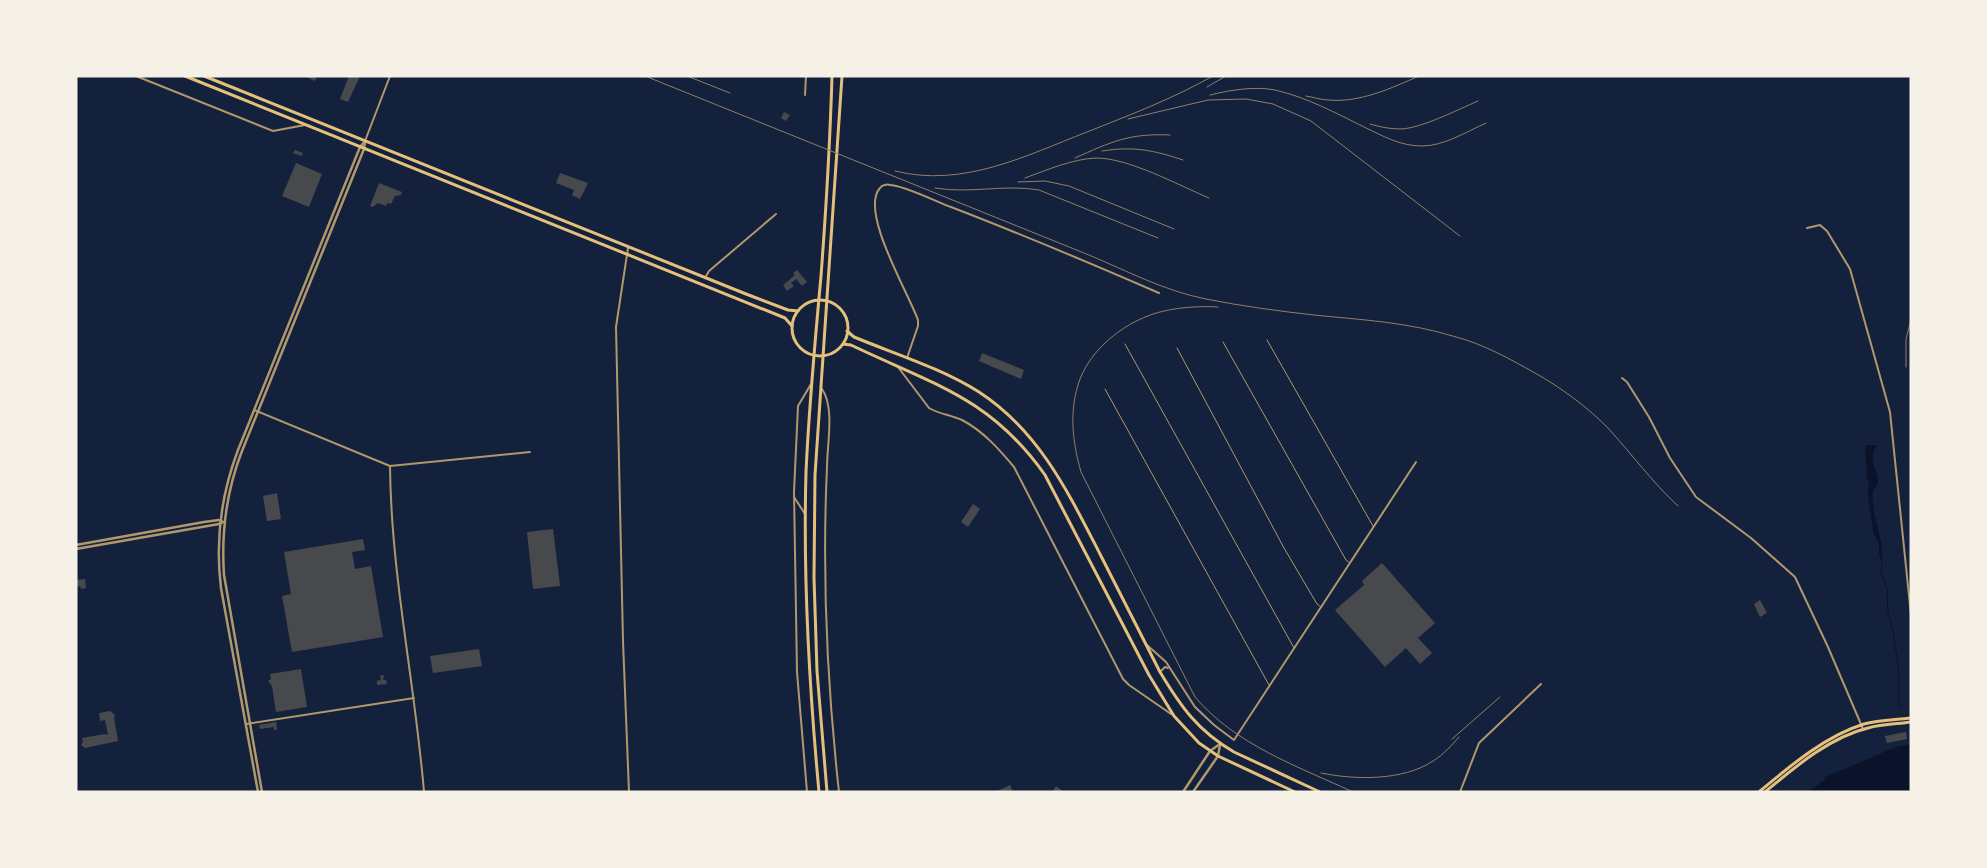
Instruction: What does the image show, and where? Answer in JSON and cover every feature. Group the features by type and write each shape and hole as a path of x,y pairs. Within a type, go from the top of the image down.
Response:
{"main road":[{"path":"185,76 785,318 792,326"},
{"path":"204,76 705,278 788,310 798,311"},
{"path":"819,792 809,672 806,515 811,384 827,180 832,76"},
{"path":"827,792 817,671 814,578 815,474 842,76"},
{"path":"270,111 273,104"},
{"path":"818,300 827,301 839,308 843,313 847,331 843,344 834,352 822,356 814,356 798,347 792,335 792,326 798,311 806,304 818,300"},
{"path":"847,331 854,337 960,381 979,392 1009,415 1032,438 1062,481 1160,672 1173,695 1187,714 1220,744 1320,792"},
{"path":"843,344 851,345 950,389 985,411 1011,434 1032,456 1048,481 1150,675 1174,716 1189,733 1210,751 1295,792"},
{"path":"1759,792 1818,747 1862,727 1911,718"},
{"path":"1765,792 1820,751 1862,727 1911,722"}],"street":[{"path":"136,76 273,131 305,125"},
{"path":"258,792 224,575 223,522 232,479 364,149 365,141 390,76"},
{"path":"805,95 806,76"},
{"path":"262,792 219,576 219,520 230,472 360,147 365,141"},
{"path":"907,359 918,326 918,320 879,230 876,206 877,193 882,186 895,186 1112,272 1159,293"},
{"path":"705,278 710,271 776,214"},
{"path":"1807,228 1820,225 1827,231 1850,269 1885,391 1894,440 1911,615"},
{"path":"628,247 616,327 623,633 629,792"},
{"path":"896,365 929,408 959,419 973,427 989,440 1014,467 1123,679 1174,716"},
{"path":"1622,378 1627,382 1649,417 1670,458 1696,497 1750,538 1795,577 1862,727"},
{"path":"807,792 799,706 796,644 794,497 798,406 811,384"},
{"path":"820,385 829,408 826,476 827,600 829,671 839,792"},
{"path":"254,410 390,466 530,452"},
{"path":"1146,644 1166,662 1195,707 1234,740 1416,462"},
{"path":"390,466 393,533 424,792"},
{"path":"794,497 806,515"},
{"path":"76,545 219,520 223,522"},
{"path":"76,549 223,522"},
{"path":"1160,672 1165,667 1170,669"},
{"path":"1460,792 1479,743 1541,684"},
{"path":"248,724 414,698"},
{"path":"1183,792 1210,751 1220,744"},
{"path":"1194,792 1218,756 1220,744"}],"lane":[{"path":"1266,340 1374,527"},
{"path":"1223,342 1341,551 1350,563"},
{"path":"1125,344 1291,644 1295,648"},
{"path":"1177,348 1284,548 1317,604 1321,607"},
{"path":"1105,389 1266,682 1270,686"}],"water":[{"path":"1865,445 1877,445 1873,452 1873,458 1878,480 1877,486 1873,491 1873,500 1881,545 1882,564 1879,543 1873,532"},
{"path":"1911,744 1911,792 1808,792 1824,780 1825,777 1896,747"}],"building":[{"path":"304,76 317,76 315,81"},
{"path":"349,76 360,76 348,102 340,99"},
{"path":"784,112 790,115 786,121 781,118"},
{"path":"295,150 303,153 302,156 293,153"},
{"path":"296,163 322,174 309,207 282,196"},
{"path":"560,173 588,183 580,199 572,195 574,190 556,183"},
{"path":"379,183 402,192 401,195 395,196 391,204 387,203 386,206 378,203 373,207 370,206"},
{"path":"797,270 807,282 802,286 796,279 791,283 794,286 787,291 783,285 795,275 793,273"},
{"path":"982,353 1024,370 1021,379 979,361"},
{"path":"277,493 281,519 267,521 263,496"},
{"path":"973,504 980,509 968,527 961,522"},
{"path":"553,529 560,586 533,589 527,532"},
{"path":"363,539 365,550 352,552 355,569 371,566 383,637 292,652 282,596 291,594 284,552"},
{"path":"1382,563 1435,623 1418,638 1432,653 1420,664 1406,648 1385,667 1335,610 1364,585 1362,581"},
{"path":"85,579 86,588 76,587 76,580"},
{"path":"1760,600 1767,613 1760,617 1754,604"},
{"path":"479,649 482,666 433,673 430,656"},
{"path":"301,669 307,707 276,712 272,686 268,681 271,679 270,674"},
{"path":"384,675 383,680 386,680 387,684 377,685 377,681 381,680 380,676"},
{"path":"110,711 115,715 118,741 85,748 81,745 83,742 82,738 108,735 105,720 100,721 99,713"},
{"path":"276,722 277,730 274,730 274,727 260,729 259,725"},
{"path":"1906,732 1907,739 1887,743 1885,736"},
{"path":"1010,785 1013,792 995,792"},
{"path":"1056,786 1064,792 1052,792"}],"waterway":[{"path":"1882,564 1881,572 1887,589 1888,613 1893,630 1899,673 1899,707"}],"railway":[{"path":"645,76 1176,291 1206,299 1246,306 1385,322 1420,328 1466,340 1486,348 1544,378 1582,404 1607,427 1678,506"},
{"path":"687,76 730,93"},
{"path":"895,171 920,175 945,175 993,167 1040,151 1135,113 1213,76"},
{"path":"1207,87 1226,76"},
{"path":"1306,96 1326,100 1364,97 1419,76"},
{"path":"1210,95 1242,89 1259,88 1275,90 1321,106 1392,140 1414,146 1438,144 1486,123"},
{"path":"1128,119 1208,100 1246,99 1273,104 1311,121 1460,236"},
{"path":"1370,124 1393,129 1409,128 1440,118 1478,101"},
{"path":"1075,158 1099,147 1131,137 1170,135"},
{"path":"1102,151 1143,150 1183,160"},
{"path":"1025,178 1078,160 1109,159 1138,167 1209,198"},
{"path":"1018,182 1045,181 1069,186 1174,229"},
{"path":"935,188 948,190 1013,188 1039,190 1158,238"},
{"path":"1218,307 1184,308 1150,315 1124,328 1101,347 1091,359 1078,385 1073,418 1076,451 1081,472 1195,697 1211,714 1248,741 1268,753 1353,792"},
{"path":"1906,367 1906,339 1911,320"},
{"path":"1452,739 1500,697"},
{"path":"1321,773 1363,778 1408,772 1421,768 1437,759 1459,737"}]}
